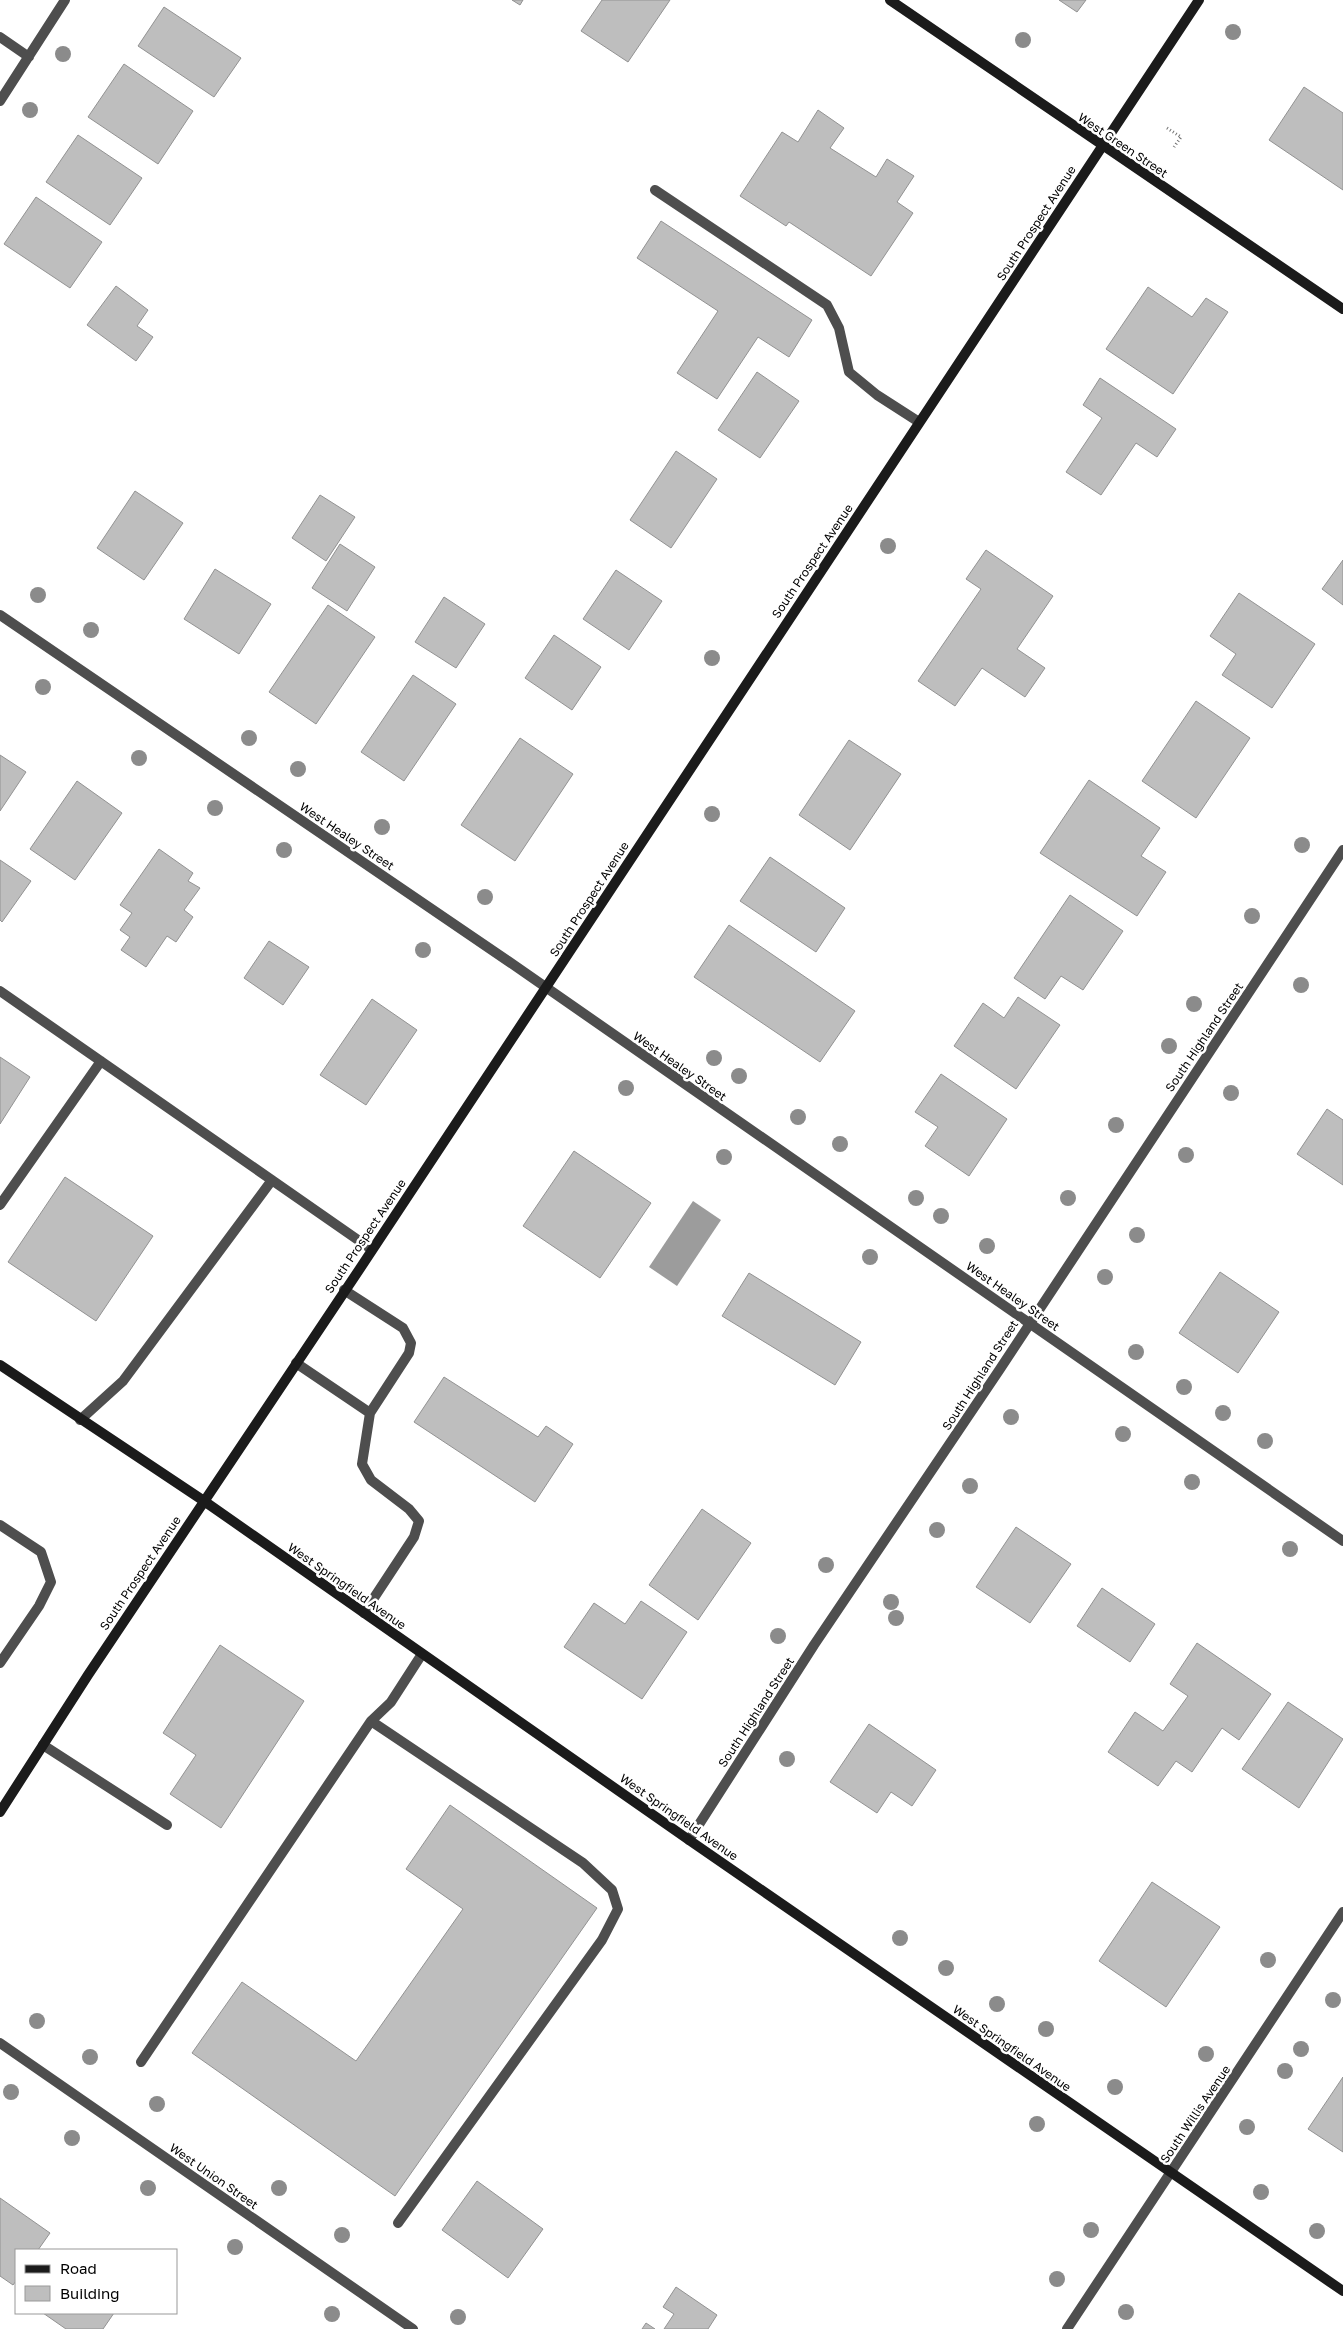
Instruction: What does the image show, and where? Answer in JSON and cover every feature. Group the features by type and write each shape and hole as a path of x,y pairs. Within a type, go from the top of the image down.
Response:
{"main road":[{"name":"West Green Street","path":"890,0 1343,310"},
{"name":"South Prospect Avenue","path":"0,1811 1199,0"},
{"name":"West Springfield Avenue","path":"0,1365 204,1501 689,1840 1343,2291"}],"street":[{"path":"0,101 65,0"},
{"path":"0,37 29,57"},
{"path":"655,190 826,305 839,328 849,372 877,395 919,422"},
{"name":"West Healey Street","path":"0,616 545,987 1343,1541"},
{"name":"South Highland Street","path":"689,1840 814,1645 1343,850"},
{"path":"0,991 372,1248"},
{"path":"0,1205 101,1061"},
{"path":"80,1420 123,1381 272,1180"},
{"path":"344,1290 403,1328 411,1343 409,1353 370,1413 362,1464 371,1480 409,1508 419,1521 414,1537 364,1613"},
{"path":"296,1363 370,1413"},
{"path":"0,1524 41,1552 51,1582 39,1606 0,1663"},
{"path":"141,2062 371,1721 391,1702 422,1654"},
{"path":"371,1721 583,1863 612,1890 618,1909 602,1940 398,2224"},
{"path":"42,1745 167,1825"},
{"name":"South Willis Avenue","path":"1067,2329 1343,1912"},
{"name":"West Union Street","path":"0,2043 413,2329"}],"path":[{"path":"1167,128 1181,137 1174,147"}],"shaded area":[{"path":"693,1201 721,1220 677,1286 649,1267"}],"building":[{"path":"512,0 523,0 520,5"},
{"path":"602,0 670,0 628,62 581,31"},
{"path":"1059,0 1086,0 1077,12"},
{"path":"164,7 241,58 214,97 138,46"},
{"path":"124,64 193,111 158,164 88,117"},
{"path":"1304,87 1343,113 1343,190 1269,140"},
{"path":"818,110 844,128 830,148 876,177 887,159 914,176 897,202 913,213 871,276 789,222 786,226 740,196 782,132 798,142"},
{"path":"78,135 142,178 110,225 46,182"},
{"path":"36,197 102,242 70,288 4,244"},
{"path":"661,221 812,320 789,357 758,337 717,399 677,373 718,311 637,258"},
{"path":"116,286 148,310 137,326 153,337 136,361 87,325"},
{"path":"1148,287 1192,317 1206,298 1228,312 1173,394 1106,349"},
{"path":"757,372 799,401 760,458 718,430"},
{"path":"1100,378 1176,429 1157,457 1136,443 1101,495 1066,472 1102,418 1083,405"},
{"path":"676,451 717,479 671,548 630,520"},
{"path":"135,491 183,523 144,580 97,548"},
{"path":"320,495 355,517 326,561 292,538"},
{"path":"340,544 375,567 347,611 312,588"},
{"path":"986,550 1053,596 1017,649 1045,668 1025,697 982,668 955,706 918,681 981,589 966,579"},
{"path":"1343,560 1343,605 1322,589"},
{"path":"215,569 271,604 239,654 184,619"},
{"path":"616,570 662,601 629,650 583,619"},
{"path":"1239,593 1315,644 1272,708 1222,675 1236,654 1210,636"},
{"path":"444,597 485,624 456,668 415,642"},
{"path":"328,605 375,637 316,724 269,692"},
{"path":"554,635 601,667 572,710 525,678"},
{"path":"413,675 456,704 404,781 361,752"},
{"path":"1196,701 1250,738 1196,818 1142,781"},
{"path":"520,738 573,774 515,861 461,825"},
{"path":"849,740 901,774 850,850 799,815"},
{"path":"0,755 26,772 0,811"},
{"path":"1089,780 1160,828 1141,856 1166,872 1137,916 1040,853"},
{"path":"77,781 122,813 75,880 30,849"},
{"path":"159,849 193,873 188,881 200,888 184,910 193,917 176,942 167,936 146,967 121,950 130,937 120,930 132,913 120,905"},
{"path":"770,857 845,908 816,952 740,901"},
{"path":"0,860 31,881 2,922 0,920"},
{"path":"1070,895 1123,931 1083,990 1061,976 1045,999 1014,978"},
{"path":"729,925 855,1011 820,1062 694,977"},
{"path":"269,941 309,967 283,1005 244,978"},
{"path":"1018,997 1060,1025 1016,1089 954,1046 983,1003 1004,1018"},
{"path":"372,999 417,1030 366,1105 320,1075"},
{"path":"0,1057 30,1077 0,1124"},
{"path":"941,1074 1007,1119 969,1176 925,1146 938,1127 915,1112"},
{"path":"1327,1109 1343,1120 1343,1185 1297,1154"},
{"path":"574,1151 651,1203 600,1278 523,1226"},
{"path":"65,1177 153,1236 96,1321 8,1262"},
{"path":"1220,1272 1279,1312 1238,1373 1179,1333"},
{"path":"749,1273 861,1342 835,1385 722,1316"},
{"path":"444,1377 538,1437 546,1426 573,1444 535,1502 414,1422"},
{"path":"702,1509 751,1543 698,1620 649,1585"},
{"path":"1016,1527 1071,1564 1030,1623 976,1587"},
{"path":"1102,1588 1155,1624 1130,1662 1077,1626"},
{"path":"641,1601 687,1632 642,1699 564,1647 594,1603 625,1624"},
{"path":"1197,1643 1271,1694 1239,1740 1222,1728 1192,1772 1176,1761 1158,1786 1108,1752 1135,1712 1163,1731 1188,1696 1170,1684"},
{"path":"220,1645 304,1701 221,1828 170,1794 196,1755 163,1733"},
{"path":"1288,1702 1343,1739 1299,1808 1242,1769"},
{"path":"869,1724 936,1770 912,1806 891,1792 877,1813 830,1782"},
{"path":"450,1805 597,1908 395,2196 192,2053 242,1982 356,2061 463,1909 406,1869"},
{"path":"1152,1882 1220,1927 1166,2007 1099,1961"},
{"path":"1343,2077 1343,2152 1308,2129"},
{"path":"477,2181 543,2229 508,2278 442,2230"},
{"path":"0,2198 50,2233 39,2249 15,2249 15,2282 13,2285 0,2276"},
{"path":"676,2287 717,2315 708,2329 664,2329 674,2314 663,2307"},
{"path":"44,2314 113,2314 103,2329 66,2329"},
{"path":"646,2323 655,2329 642,2329"}]}
